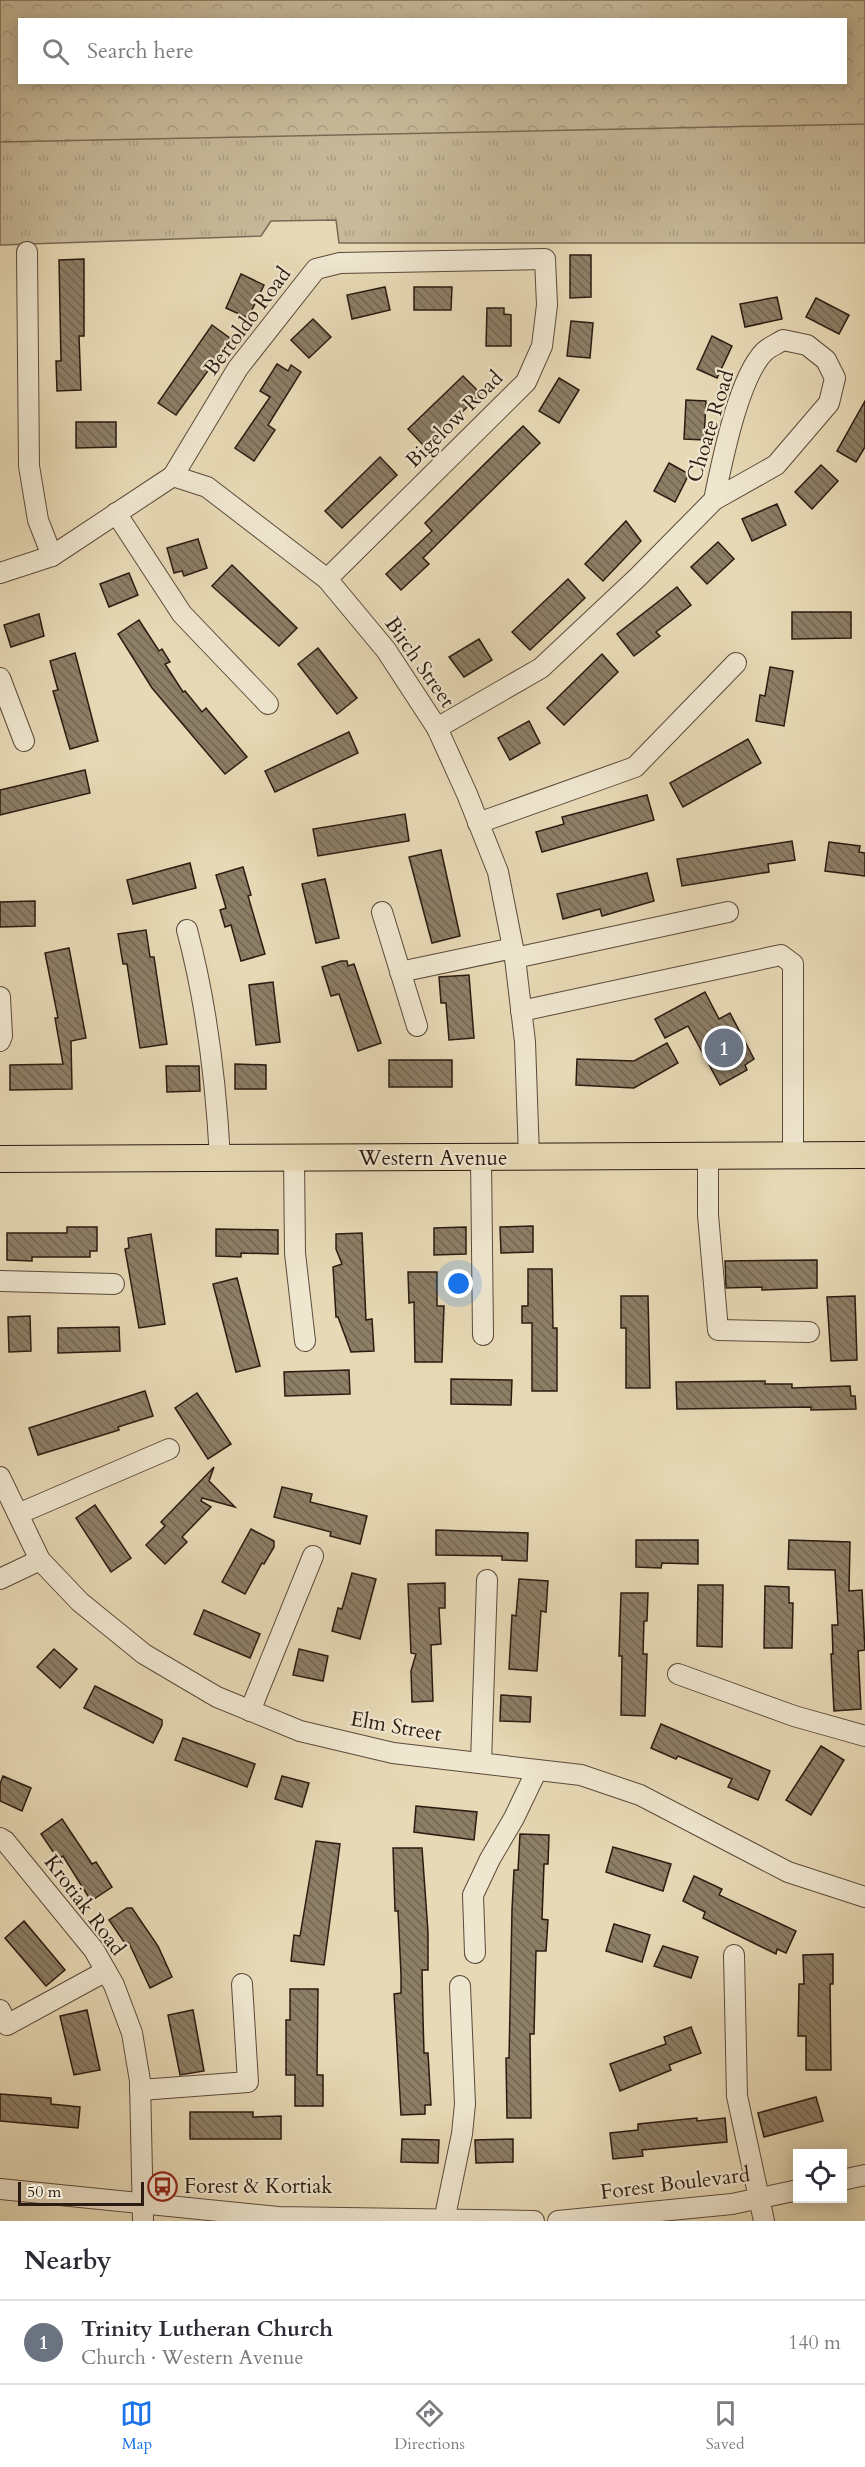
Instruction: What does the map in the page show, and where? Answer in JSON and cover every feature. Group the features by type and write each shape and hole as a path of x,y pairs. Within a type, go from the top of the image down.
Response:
{"main road":[{"name":"Western Avenue","path":"0,1159 865,1155"}],"street":[{"path":"27,252 29,466 38,520 52,556"},
{"name":"Bertoldo Road","path":"173,476 238,368 316,269 340,263 545,259"},
{"name":"Bigelow Road","path":"327,579 526,382 543,346 547,304 545,259"},
{"name":"Choate Road","path":"437,728 541,668 638,577 714,500 776,465 829,403 835,378 826,360 807,345 783,340 765,352 750,371 730,431 714,500"},
{"path":"0,573 52,556 173,476"},
{"name":"Birch Street","path":"173,476 207,487 327,579 386,650 437,728 498,872 514,953 525,1042 529,1157"},
{"path":"116,513 182,614 268,704"},
{"path":"478,823 635,767 736,663"},
{"path":"0,678 24,741"},
{"path":"382,912 417,1026"},
{"path":"400,972 514,953 728,912"},
{"path":"187,930 199,974 210,1038 217,1097 220,1159"},
{"path":"521,1011 781,955 793,964 793,1155"},
{"path":"0,997 2,1036 0,1041"},
{"path":"708,1156 708,1215 718,1330 809,1332"},
{"path":"294,1158 295,1253 306,1341"},
{"path":"481,1158 483,1335"},
{"path":"0,1281 114,1284"},
{"path":"18,1514 169,1449"},
{"name":"Elm Street","path":"0,1477 40,1560 80,1602 144,1654 217,1697 300,1731 393,1753 581,1775 640,1795 788,1872 865,1897"},
{"path":"250,1711 313,1556"},
{"path":"0,1579 40,1560"},
{"path":"481,1763 487,1580"},
{"path":"678,1674 794,1716 865,1736"},
{"path":"476,1953 473,1895 537,1770"},
{"name":"Krotiak Road","path":"0,1838 5,1841 94,1950 114,1985 132,2033 140,2090 144,2212"},
{"path":"734,1955 737,2096 761,2198 764,2221"},
{"path":"0,2010 7,2025 106,1971"},
{"path":"140,2090 248,2082 242,1984"},
{"path":"444,2221 462,2134 465,2104 460,1986"},
{"path":"847,2179 865,2175"},
{"path":"0,2189 144,2212 444,2221 534,2221"},
{"name":"Forest Boulevard","path":"558,2221 732,2204 793,2191"}],"green space":[{"path":"0,0 865,0 865,243 339,243 336,220 271,221 261,236 0,245"},
{"path":"0,0 865,0 865,124 0,142"}],"building":[{"path":"570,255 591,255 591,297 570,298"},
{"path":"84,259 84,336 79,336 81,390 57,391 56,361 61,361 59,260"},
{"path":"241,274 264,285 248,318 226,308"},
{"path":"385,287 390,310 352,319 347,295"},
{"path":"414,287 452,287 451,310 414,310"},
{"path":"777,297 782,319 745,327 740,304"},
{"path":"816,298 849,315 839,334 806,317"},
{"path":"487,308 504,308 504,314 511,315 511,346 486,346"},
{"path":"313,319 331,337 309,358 291,340"},
{"path":"571,321 593,323 590,358 567,356"},
{"path":"212,325 231,339 176,415 158,403"},
{"path":"712,336 732,346 717,378 697,369"},
{"path":"277,364 288,371 291,365 301,372 268,425 275,430 254,461 235,448 270,397 260,391"},
{"path":"463,376 481,394 425,447 408,429"},
{"path":"559,378 579,390 559,423 539,411"},
{"path":"686,400 706,401 704,440 684,439"},
{"path":"865,401 865,447 856,462 837,451"},
{"path":"76,422 116,422 116,447 76,448"},
{"path":"523,426 540,443 423,558 429,564 401,590 386,574 432,531 425,523"},
{"path":"380,457 397,475 342,528 325,511"},
{"path":"669,463 687,473 687,478 675,502 654,491"},
{"path":"821,465 838,481 812,509 795,492"},
{"path":"777,504 786,525 752,541 742,519"},
{"path":"626,521 641,541 603,581 585,564"},
{"path":"198,539 207,568 184,576 182,571 174,573 167,548"},
{"path":"718,542 734,559 707,584 691,567"},
{"path":"232,565 297,628 279,646 212,586"},
{"path":"129,573 138,595 109,607 100,584"},
{"path":"568,579 585,598 530,650 512,632"},
{"path":"677,587 691,605 656,632 660,636 634,656 617,634"},
{"path":"792,612 851,612 851,638 792,639"},
{"path":"39,614 44,636 11,647 4,625"},
{"path":"139,620 159,651 162,649 170,662 165,664 183,692 185,691 202,712 206,708 247,757 225,774 152,688 118,634"},
{"path":"479,639 492,660 464,677 449,657"},
{"path":"318,648 357,698 337,714 298,664"},
{"path":"75,653 98,741 70,749 53,691 58,690 50,661"},
{"path":"602,654 618,672 564,725 547,708"},
{"path":"770,667 793,671 784,726 756,721 760,695 765,696"},
{"path":"529,721 540,743 510,760 498,738"},
{"path":"349,732 358,753 275,792 265,771"},
{"path":"748,739 761,763 683,807 670,783"},
{"path":"85,770 90,793 0,815 0,790"},
{"path":"647,795 654,820 542,852 536,832 564,824 562,817"},
{"path":"405,814 409,841 318,856 313,829"},
{"path":"792,841 795,860 768,864 769,872 682,886 677,859"},
{"path":"829,842 860,846 859,852 865,853 865,876 825,871"},
{"path":"441,850 460,936 432,943 409,857"},
{"path":"190,863 196,888 133,904 127,880"},
{"path":"243,867 251,895 248,896 265,954 241,961 231,925 225,927 220,910 226,908 216,875"},
{"path":"647,873 654,901 602,916 600,909 563,919 557,894"},
{"path":"325,879 339,938 316,943 302,884"},
{"path":"35,901 35,926 0,927 0,902"},
{"path":"146,930 150,957 154,957 167,1044 140,1048 127,964 123,964 118,934"},
{"path":"69,948 86,1038 71,1041 72,1089 10,1090 10,1065 63,1064 55,1018 58,1018 45,953"},
{"path":"347,961 348,966 354,964 381,1043 358,1051 339,994 331,996 322,967"},
{"path":"469,975 474,1038 449,1040 446,1003 441,1003 439,977"},
{"path":"273,982 280,1042 256,1045 249,985"},
{"path":"705,992 719,1019 730,1013 754,1059 745,1065 747,1070 720,1085 688,1026 665,1038 655,1019"},
{"path":"667,1043 678,1063 634,1088 576,1085 577,1059 634,1061"},
{"path":"389,1060 452,1060 452,1087 389,1087"},
{"path":"235,1064 266,1065 266,1089 235,1089"},
{"path":"166,1066 199,1066 200,1091 167,1092"},
{"path":"533,1226 533,1252 501,1253 500,1227"},
{"path":"67,1227 97,1227 97,1251 90,1251 90,1257 32,1257 32,1261 7,1260 7,1233 67,1233"},
{"path":"466,1227 466,1254 434,1255 434,1228"},
{"path":"216,1229 278,1230 278,1254 241,1253 241,1257 216,1256"},
{"path":"362,1233 366,1320 372,1319 374,1351 351,1352 338,1317 336,1317 333,1267 342,1264 336,1249 336,1234"},
{"path":"151,1234 165,1324 139,1328 125,1249 129,1248 128,1238"},
{"path":"817,1260 817,1288 762,1290 762,1287 726,1288 725,1261"},
{"path":"528,1269 552,1269 553,1328 557,1328 557,1391 532,1391 532,1323 522,1323 522,1306 528,1306"},
{"path":"408,1272 437,1272 437,1306 444,1306 442,1362 415,1362 414,1302 409,1303"},
{"path":"237,1278 260,1366 236,1372 213,1284"},
{"path":"621,1296 648,1296 650,1388 626,1388 626,1328 621,1328"},
{"path":"855,1296 857,1360 831,1361 827,1297"},
{"path":"30,1316 31,1351 9,1352 8,1317"},
{"path":"119,1327 120,1351 58,1353 58,1328"},
{"path":"349,1370 350,1394 285,1396 284,1372"},
{"path":"451,1379 512,1380 511,1405 451,1404"},
{"path":"765,1381 765,1384 792,1384 792,1388 850,1386 851,1396 855,1396 856,1409 811,1410 811,1407 677,1409 676,1382"},
{"path":"145,1391 153,1416 118,1427 119,1430 38,1455 29,1428"},
{"path":"197,1393 231,1444 208,1459 175,1408"},
{"path":"214,1467 209,1481 235,1507 202,1498 201,1501 211,1507 182,1537 187,1542 165,1564 146,1545 165,1526 161,1522"},
{"path":"282,1487 312,1494 310,1502 367,1516 360,1544 330,1536 331,1532 274,1517"},
{"path":"95,1505 131,1558 111,1572 76,1518"},
{"path":"251,1529 274,1541 274,1547 264,1564 262,1563 245,1594 222,1582"},
{"path":"436,1530 528,1533 527,1561 502,1560 502,1556 436,1555"},
{"path":"636,1540 698,1540 698,1564 662,1563 661,1568 636,1567"},
{"path":"789,1540 850,1542 849,1591 862,1590 865,1650 858,1651 861,1709 834,1711 831,1654 833,1654 832,1625 838,1625 835,1570 788,1569"},
{"path":"352,1573 376,1579 360,1639 332,1631 338,1608 342,1609"},
{"path":"519,1579 548,1581 546,1612 541,1611 537,1671 509,1669 512,1615 516,1616"},
{"path":"445,1583 445,1608 439,1608 441,1644 431,1645 433,1701 412,1702 411,1671 416,1654 411,1653 408,1584"},
{"path":"698,1585 723,1585 722,1647 697,1646"},
{"path":"765,1586 789,1587 789,1603 793,1603 792,1648 764,1648"},
{"path":"621,1593 648,1593 643,1654 647,1654 645,1716 621,1715 622,1656 619,1656"},
{"path":"204,1610 260,1634 250,1658 194,1634"},
{"path":"54,1649 77,1669 60,1688 37,1667"},
{"path":"299,1649 328,1656 323,1681 293,1675"},
{"path":"95,1686 162,1720 162,1725 153,1743 84,1708"},
{"path":"501,1695 531,1697 530,1722 500,1721"},
{"path":"661,1724 770,1771 758,1800 728,1787 732,1779 678,1756 676,1759 651,1748"},
{"path":"183,1738 255,1764 247,1787 175,1760"},
{"path":"821,1746 844,1760 811,1815 786,1800"},
{"path":"3,1776 31,1788 22,1811 0,1801 0,1784"},
{"path":"282,1776 309,1783 302,1807 275,1799"},
{"path":"416,1806 477,1812 474,1840 414,1832"},
{"path":"62,1819 92,1864 96,1862 112,1887 91,1901 63,1856 58,1859 41,1834"},
{"path":"520,1834 549,1835 548,1864 544,1864 542,1919 548,1920 546,1951 536,1951 534,2034 530,2034 531,2118 507,2118 506,2058 509,2058 512,1910 514,1870 518,1870"},
{"path":"316,1841 340,1844 324,1965 291,1961 294,1935 300,1936"},
{"path":"613,1847 671,1864 663,1891 606,1872"},
{"path":"393,1848 422,1848 428,1932 428,1970 422,1970 424,2053 428,2053 431,2105 425,2105 425,2114 401,2115 394,1994 401,1993 401,1975 398,1911 395,1911"},
{"path":"694,1876 722,1889 719,1895 796,1931 786,1953 777,1949 776,1954 703,1918 705,1912 683,1901"},
{"path":"127,1908 132,1908 158,1946 172,1977 150,1988 129,1943 126,1945 109,1920"},
{"path":"24,1921 65,1970 46,1986 5,1938"},
{"path":"614,1924 650,1935 642,1962 606,1951"},
{"path":"663,1946 698,1957 691,1978 654,1966"},
{"path":"833,1954 833,1984 830,1984 831,2070 806,2070 806,2036 798,2036 799,1984 804,1984 803,1955"},
{"path":"290,1989 318,1989 317,2075 323,2075 323,2106 295,2106 295,2075 286,2075 286,2020 290,2020"},
{"path":"87,2010 100,2070 74,2075 60,2016"},
{"path":"193,2010 204,2071 180,2075 168,2015"},
{"path":"691,2027 701,2053 669,2065 671,2070 620,2091 610,2064 666,2044 664,2037"},
{"path":"0,2094 51,2098 51,2104 80,2107 78,2128 0,2121"},
{"path":"816,2097 823,2121 764,2137 758,2113"},
{"path":"190,2112 253,2112 253,2117 281,2116 281,2139 190,2139"},
{"path":"697,2118 697,2121 725,2118 727,2142 642,2150 643,2156 613,2159 610,2133 638,2130 638,2124"},
{"path":"402,2139 439,2140 438,2163 401,2162"},
{"path":"513,2139 513,2162 476,2163 475,2140"}],"place":[{"name":"Trinity Lutheran Church","path":"724,1048"},
{"name":"Forest & Kortiak","path":"163,2186"}]}
